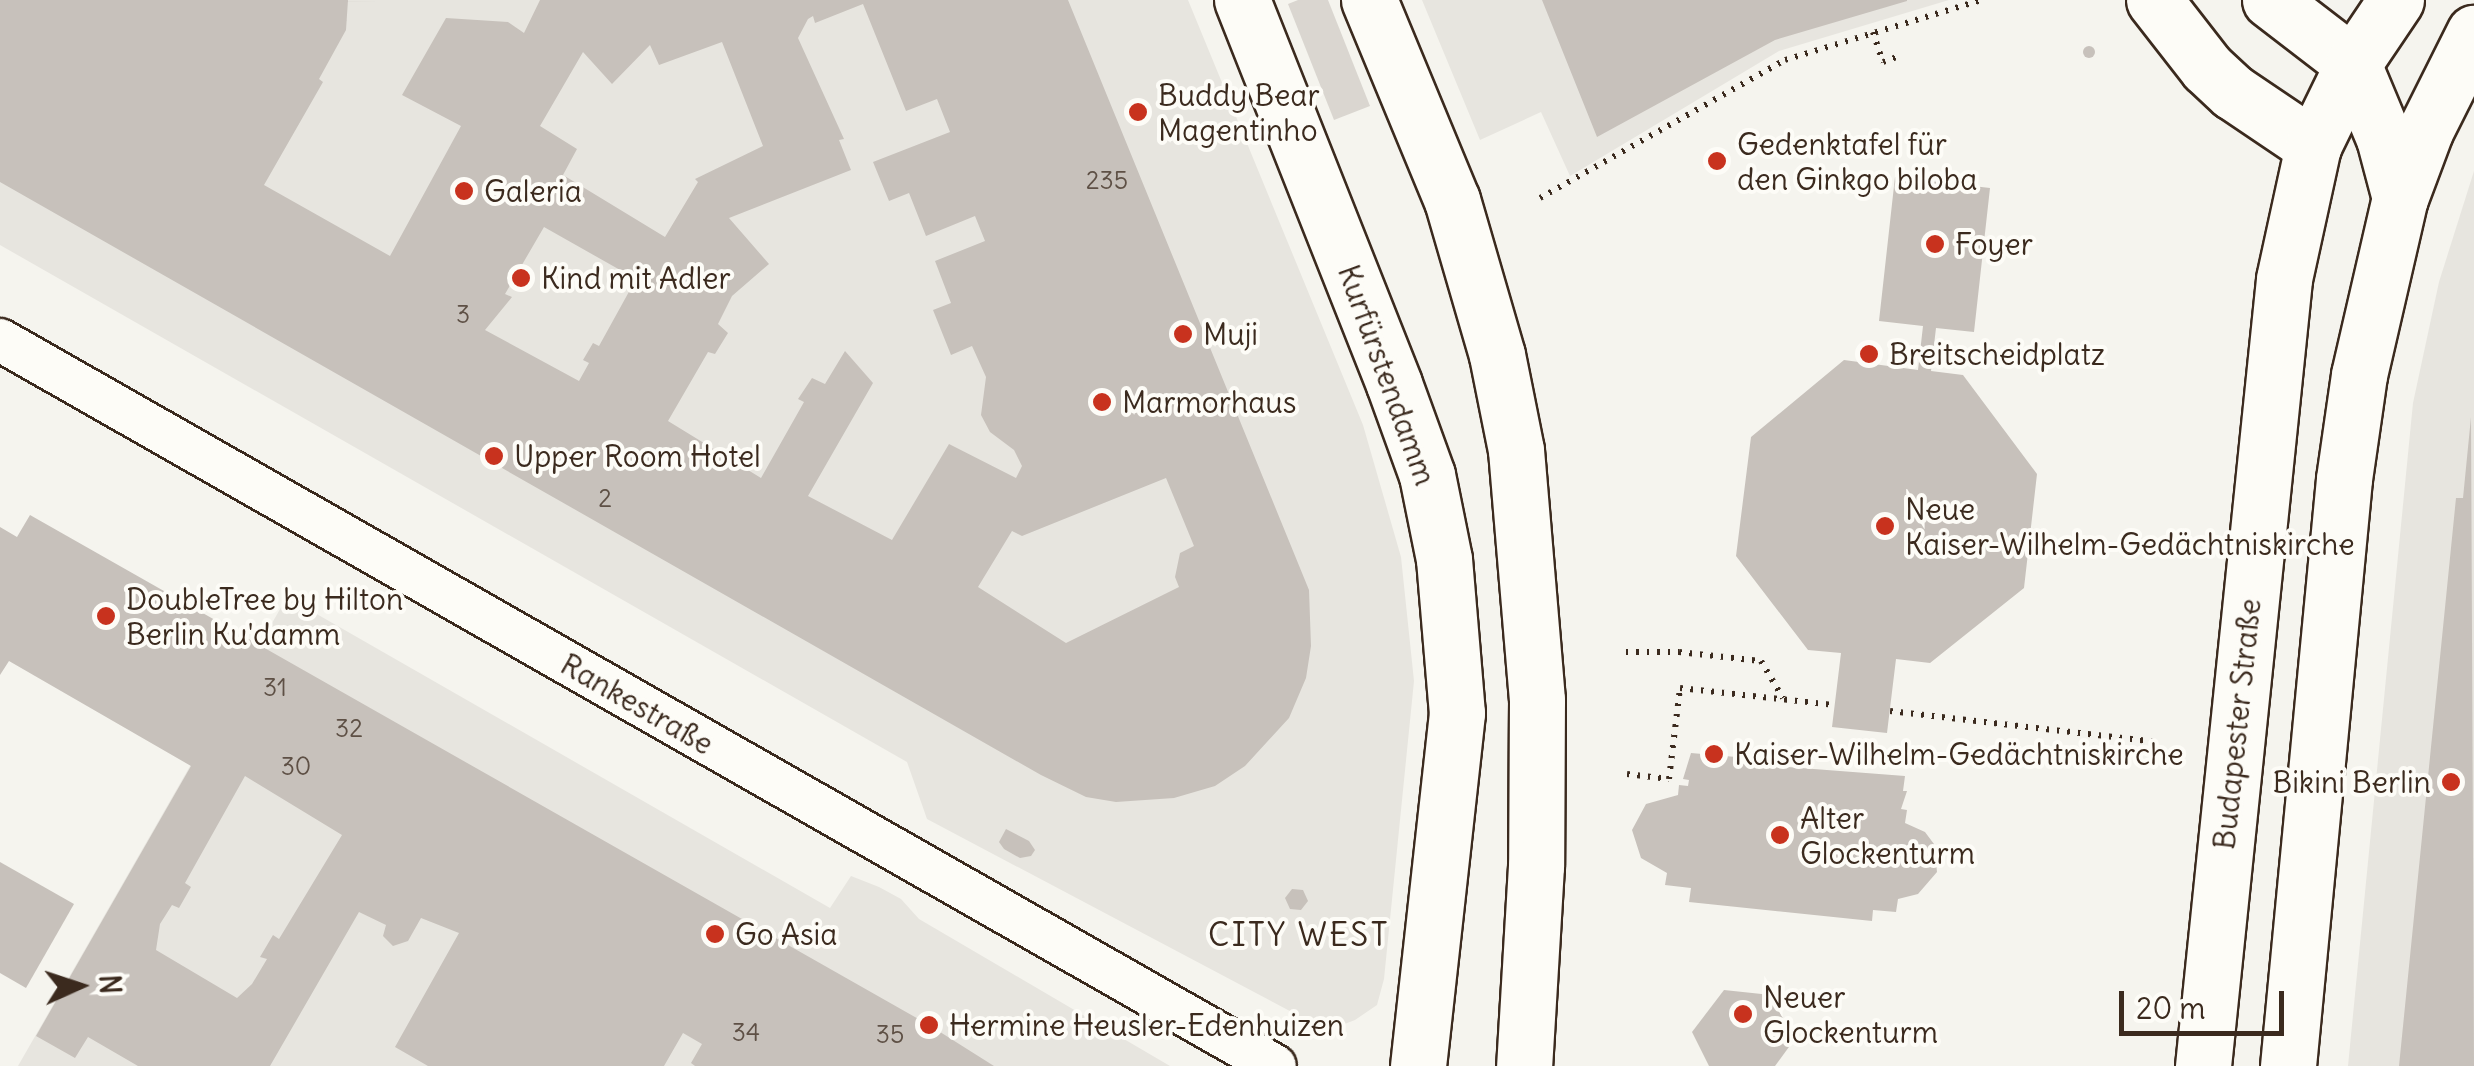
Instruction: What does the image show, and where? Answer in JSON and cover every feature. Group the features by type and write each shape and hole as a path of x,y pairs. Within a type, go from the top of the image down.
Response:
{"main road":[{"name":"Kurfürstendamm","path":"1242,0 1427,475 1444,559 1456,713 1418,1066"},
{"path":"1369,0 1452,200 1497,355 1516,450 1537,700 1536,866 1524,1066"},
{"path":"2154,0 2220,80 2313,146"},
{"path":"2270,0 2353,64 2384,138 2400,198"},
{"name":"Budapester Straße","path":"2203,1066 2284,279 2313,146 2353,64 2396,0"},
{"path":"2288,1066 2346,463 2371,316 2400,198 2424,131 2474,33"}],"street":[{"name":"Rankestraße","path":"0,340 1275,1066"}],"path":[{"path":"1540,198 1784,60 1981,0"},
{"path":"1873,32 1883,62 1902,55"},
{"path":"1626,652 1679,652 1761,662 1784,700"},
{"path":"1627,774 1669,779 1680,688 1835,705"},
{"path":"1890,711 2157,742"}],"shaded area":[{"path":"0,0 1188,0 1363,425 1401,557 1414,681 1384,979 1377,1005 1355,1020 1329,1030 1320,1027 927,819 907,762 0,245"},
{"path":"1328,0 1370,106 1334,120 1288,4"},
{"path":"1422,0 1949,0 1779,51 1570,176 1541,112 1480,140"},
{"path":"2474,171 2474,1066 2348,1066 2413,403 2439,282"},
{"path":"287,597 830,908 851,876 879,887 901,899 919,919 1170,1066 18,1066"}],"building":[{"path":"0,0 348,0 346,30 319,79 323,82 264,185 390,256 461,126 402,95 446,18 508,22 524,33 540,0 1068,0 1309,590 1311,646 1306,678 1289,718 1245,766 1215,786 1174,798 1116,802 1086,797 1041,775 0,182","holes":["863,4 906,111 937,99 950,132 873,162 889,201 909,193 926,236 975,216 985,241 935,261 951,303 933,310 951,355 972,346 986,377 981,415 990,432 1014,450 1022,466 1016,478 949,444 892,540 808,496 873,383 845,351 825,384 812,378 798,399 804,402 761,478 668,421 708,352 715,354 728,333 718,324 732,296 769,264 729,218 851,170 839,140 844,139 798,38 808,19 813,16 815,23","722,42 763,146 695,179 698,182 665,237 563,175 577,149 540,126 583,52 612,84 650,45 659,65","544,227 636,279 599,346 593,343 583,360 589,363 579,381 485,330 512,297 505,294","1166,478 1194,546 1180,553 1175,577 1179,587 1066,643 978,587 1012,531 1022,536"]},
{"path":"1542,0 1907,1 1775,40 1597,137"},
{"path":"2084,47 2094,47 2094,57 2084,57"},
{"name":"Neue Kaiser-Wilhelm-Gedächtniskirche","path":"1895,177 1990,188 1974,332 1936,328 1931,371 1963,375 2037,474 2024,588 1930,663 1896,659 1887,733 1832,727 1841,653 1808,650 1736,556 1751,437 1844,360 1918,370 1923,326 1879,321"},
{"name":"Bikini Berlin","path":"2471,417 2474,1066 2399,1066 2456,498 2463,498"},
{"path":"30,515 929,1025 994,1066 695,1066 691,1063 702,1044 683,1033 664,1066 428,1066 395,1047 459,933 421,918 408,941 393,946 383,936 386,925 359,912 270,1066 138,1066 88,1037 75,1058 36,1036 191,766 9,661 0,675 0,527 17,537","holes":["245,776 342,835 279,939 273,935 260,957 267,959 252,984 237,998 156,950 160,924 172,905 179,908 191,887 185,883"]},
{"name":"Alter Glockenturm","path":"1691,753 1736,757 1735,763 1905,776 1903,791 1907,791 1901,809 1907,810 1905,823 1925,832 1934,844 1937,872 1918,894 1898,899 1896,912 1873,910 1872,921 1689,902 1691,888 1665,885 1667,873 1641,858 1632,830 1646,804 1678,795 1679,785 1688,786 1689,780 1683,779"},
{"path":"1006,829 1029,841 1035,850 1031,856 1020,858 1004,849 999,842"},
{"path":"0,862 74,904 26,988 0,973"},
{"path":"1292,889 1303,890 1308,901 1301,910 1290,909 1285,898"},
{"name":"Neuer Glockenturm","path":"1724,990 1771,995 1794,1040 1775,1066 1709,1066 1692,1032"}],"place":[{"name":"Buddy Bear Magentinho","path":"1138,112"},
{"name":"Gedenktafel für den Ginkgo biloba","path":"1717,161"},
{"name":"Galeria","path":"464,191"},
{"name":"Foyer","path":"1935,244"},
{"name":"Kind mit Adler","path":"521,278"},
{"name":"Muji","path":"1183,334"},
{"name":"Breitscheidplatz","path":"1869,354"},
{"name":"Marmorhaus","path":"1102,402"},
{"name":"Upper Room Hotel","path":"494,456"},
{"name":"Neue Kaiser-Wilhelm-Gedächtniskirche","path":"1885,526"},
{"name":"DoubleTree by Hilton Berlin Ku'damm","path":"106,616"},
{"name":"Kaiser-Wilhelm-Gedächtniskirche","path":"1714,754"},
{"name":"Bikini Berlin","path":"2451,782"},
{"name":"Alter Glockenturm","path":"1780,835"},
{"name":"Go Asia","path":"715,934"},
{"name":"Neuer Glockenturm","path":"1743,1014"},
{"name":"Hermine Heusler-Edenhuizen","path":"929,1025"}],"district":[{"name":"CITY WEST","path":"1299,935"}]}
